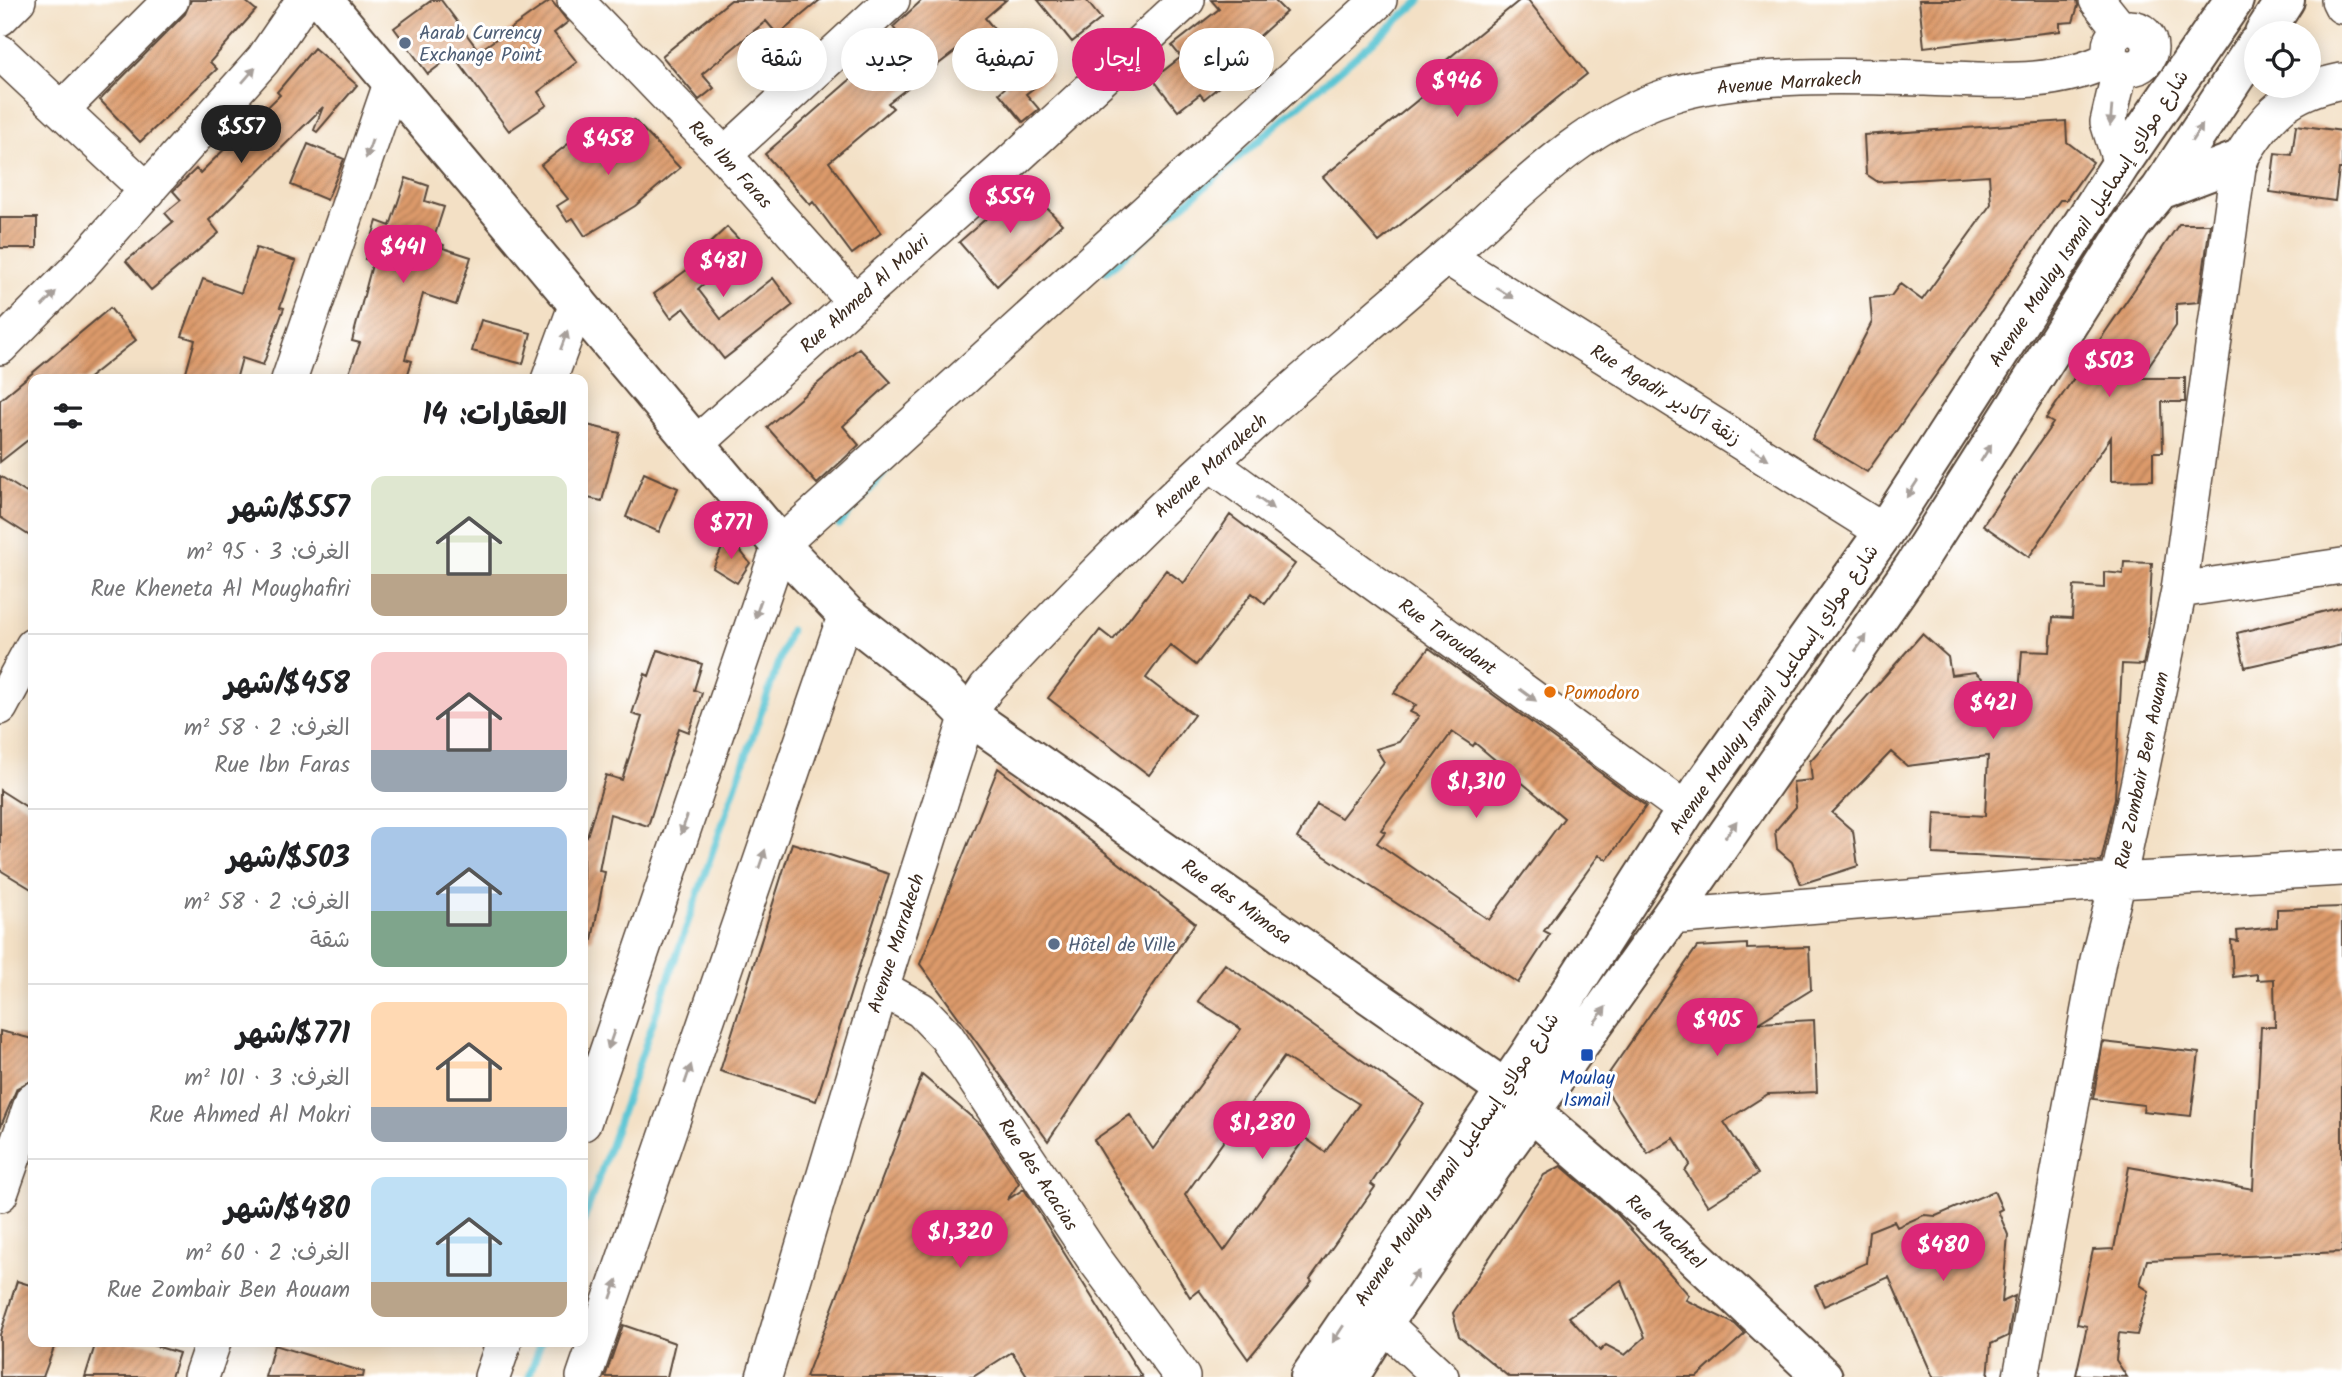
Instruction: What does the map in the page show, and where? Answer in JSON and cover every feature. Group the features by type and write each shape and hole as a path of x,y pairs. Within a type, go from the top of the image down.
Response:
{"main road":[{"name":"Rue des Mimosa","path":"323,0 780,545 846,614 942,689 968,715 1518,1099"},
{"name":"Avenue Moulay Ismail شارع مولاي إسماعيل","path":"1349,1377 1518,1099 1685,810 1884,532 2121,164 2234,0"},
{"path":"2271,21 2286,0"},
{"name":"Avenue Moulay Ismail شارع مولاي إسماعيل","path":"1310,1377 1518,1099 1670,917 1915,565 2131,225 2160,190 2244,63"},
{"path":"2160,190 2239,160"},
{"name":"Rue Machtel","path":"1518,1099 1645,1210 1823,1377"}],"street":[{"path":"0,18 18,0"},
{"path":"62,109 171,0"},
{"path":"0,347 77,270 263,60 304,0"},
{"name":"Rue Ibn Faras","path":"575,0 724,155 854,301"},
{"path":"724,155 892,0"},
{"name":"Rue Ahmed Al Mokri","path":"695,445 1008,165 1187,0"},
{"path":"588,1108 780,545 1379,0"},
{"path":"2097,0 2123,37 2108,122 2121,164"},
{"path":"2339,0 2342,6"},
{"name":"Avenue Marrakech","path":"764,1377 880,988 968,715 987,687 1043,627 1210,463 1447,257 1513,193 1557,158 1615,120 1669,95 1781,79 2057,78 2123,37"},
{"path":"0,52 148,191"},
{"path":"2239,160 2257,132 2282,104 2301,91 2342,81"},
{"path":"291,374 391,84"},
{"name":"Rue Zombair Ben Aouam","path":"2021,1377 2073,1083 2179,590 2239,160"},
{"name":"Rue Agadir زنقة أكادير","path":"1447,257 1884,532"},
{"path":"552,374 578,301"},
{"name":"Rue Taroudant","path":"1210,463 1685,810"},
{"path":"2179,590 2342,566"},
{"path":"584,1377 846,614"},
{"path":"0,707 28,655"},
{"path":"1670,917 2118,881 2342,868"},
{"name":"Rue des Acacias","path":"880,988 921,1010 946,1035 1093,1257 1182,1377"},
{"path":"0,1194 28,1114"},
{"path":"1382,1323 1441,1377"},
{"path":"201,1377 211,1347"},
{"path":"492,1377 502,1347"}],"building":[{"path":"191,0 244,0 256,10 210,62 217,69 140,142 100,100 185,14"},
{"path":"432,0 441,0 479,51 551,0 568,22 554,33 577,62 538,92 547,105 509,131 453,55 428,74 394,28"},
{"path":"731,0 820,0 786,28 772,28 766,21 758,28 737,28 737,45 702,74 714,88 699,100 662,56"},
{"path":"922,0 1006,0 985,18 993,28 952,28 952,54 938,65 938,28 893,27"},
{"path":"1038,0 1086,0 1101,19 1090,28 1072,28 1072,42"},
{"path":"1211,0 1274,0 1286,12 1268,28 1195,28 1219,9"},
{"path":"1520,0 1528,0 1587,74 1379,242 1323,177 1435,86 1427,76"},
{"path":"1919,0 2077,0 2078,6 2073,22 2060,23 2060,31 1924,47"},
{"path":"1179,40 1179,55 1172,46"},
{"path":"314,48 357,85 317,132 314,130 323,107 209,220 219,233 151,290 126,261 173,222 165,213 181,200 173,191 196,169 200,173 280,95 277,92"},
{"path":"1179,59 1179,91 1214,91 1204,99 1200,94 1178,111 1162,91 1165,91 1165,70"},
{"path":"841,88 841,91 904,91 888,103 893,108 829,162 881,233 852,254 813,202 810,205 765,154"},
{"path":"1030,91 1026,94 1039,109 1023,122 999,93"},
{"path":"634,120 680,168 635,206 585,236 573,218 567,221 557,206 568,199 541,165 577,137 593,158"},
{"path":"2066,121 2067,142 2093,162 2066,200 2060,200 1867,472 1812,439 1872,322 1870,298 1891,296 1900,284 1922,300 1991,204 1989,175 1878,182 1866,174 1864,135"},
{"path":"2296,125 2342,131 2342,169 2339,169 2335,201 2270,192 2275,153 2292,155"},
{"path":"308,144 344,159 327,200 291,185"},
{"path":"406,178 429,186 425,201 444,207 433,241 444,245 443,248 471,257 456,305 423,294 405,359 412,361 408,374 349,374 360,343 352,341 373,261 365,259 377,221 390,226"},
{"path":"1025,185 1062,224 997,286 959,242"},
{"path":"0,218 37,218 37,248 0,248"},
{"path":"2179,224 2210,224 2199,302 2176,304 2176,326 2140,378 2185,378 2185,402 2162,402 2163,452 2153,452 2153,480 2111,481 2111,437 2029,557 1983,525 2053,423 2046,419"},
{"path":"727,227 745,246 698,289 721,319 773,278 793,305 724,359 684,308 671,318 654,294 699,261 695,257"},
{"path":"256,248 296,261 280,307 284,308 263,365 242,358 238,374 186,374 195,340 182,336 203,279 241,293"},
{"path":"110,308 136,340 94,374 31,374"},
{"path":"481,320 531,333 523,364 472,351"},
{"path":"859,348 891,382 843,426 859,445 817,484 767,427"},
{"path":"28,377 28,440 0,462 0,400"},
{"path":"588,425 620,433 602,501 588,498"},
{"path":"644,473 678,488 659,532 626,517"},
{"path":"0,476 28,494 28,535 0,517"},
{"path":"1230,515 1295,564 1265,604 1252,593 1196,665 1170,645 1146,678 1194,715 1149,775 1048,698 1100,630 1113,640 1166,570 1184,583"},
{"path":"728,535 750,563 737,583 713,568"},
{"path":"2124,562 2152,563 2148,640 2143,665 2122,664 2115,798 2101,862 1933,854 1935,813 1985,816 1988,756 1907,766 1891,752 1832,813 1853,831 1858,866 1801,884 1792,862 1777,849 1775,831 1796,807 1793,782 1812,780 1810,761 1922,634 1948,657 1951,675 1975,672 2018,710 2022,651 2050,652 2053,617 2072,618 2074,586 2104,588 2104,572 2123,574"},
{"path":"2342,607 2342,645 2245,667 2237,633"},
{"path":"1429,648 1646,806 1607,860 1599,855 1544,931 1550,934 1518,983 1297,838 1317,804 1341,818 1384,762 1376,749 1399,742 1419,716 1410,712 1416,705 1394,693","holes":["1452,732 1473,746 1475,743 1564,818 1489,920 1377,843 1385,832 1381,830"]},
{"path":"658,650 702,664 694,690 702,693 689,732 679,728 648,826 610,814 599,871 605,872 592,940 588,940 588,833 606,775 622,780 642,717 632,714 645,674 649,676"},
{"name":"Hôtel de Ville","path":"998,768 1195,923 1048,1141 920,964"},
{"path":"0,790 28,808 28,887 0,870"},
{"path":"792,843 889,874 816,1101 720,1071"},
{"path":"2342,907 2342,1252 2147,1260 2140,1285 2149,1291 2137,1335 2119,1333 2116,1360 2127,1377 2076,1375 2087,1326 2077,1324 2093,1250 2114,1249 2129,1167 2253,1189 2261,1027 2275,1027 2274,979 2257,980 2257,974 2233,977 2231,940 2238,941 2237,931 2277,927 2277,909"},
{"path":"1747,944 1747,949 1809,947 1811,990 1758,1023 1814,1020 1817,1092 1768,1094 1724,1122 1758,1174 1708,1206 1685,1171 1690,1164 1674,1138 1648,1154 1608,1093 1607,1076 1697,947"},
{"path":"1225,964 1424,1104 1371,1184 1375,1187 1310,1279 1312,1281 1248,1359 1199,1290 1190,1297 1094,1140 1130,1115 1153,1149 1241,1029 1198,1001","holes":["1284,1057 1359,1104 1325,1152 1305,1138 1224,1251 1185,1195"]},
{"path":"0,1031 28,1038 28,1082 17,1088 0,1128"},
{"path":"2103,1042 2199,1053 2191,1116 2143,1111 2144,1105 2093,1099"},
{"path":"922,1075 981,1125 1019,1183 1007,1200 1024,1189 1142,1377 1028,1377 1012,1352 973,1377 806,1377"},
{"path":"1561,1166 1617,1214 1689,1295 1686,1300 1735,1324 1745,1334 1697,1377 1509,1377 1459,1336 1453,1313 1544,1175","holes":["1621,1280 1645,1337 1625,1355 1606,1345 1600,1351 1569,1317"]},
{"path":"1994,1191 2002,1209 1998,1211 2008,1235 2002,1302 2015,1296 2008,1336 1991,1344 1988,1377 1933,1377 1889,1277 1824,1306 1815,1286 1866,1263 1869,1231 1894,1221 1897,1227 1924,1215 1936,1216"},
{"path":"17,1281 28,1284 28,1347 54,1347 43,1377 0,1377 0,1335"},
{"path":"623,1325 675,1343 667,1377 605,1377"},
{"path":"94,1347 159,1347 179,1353 171,1377 85,1377"},
{"path":"273,1347 364,1372 363,1377 265,1377"}],"waterway":[{"path":"1106,272 1421,0"},
{"path":"839,525 890,467"},
{"path":"588,1209 790,630"},
{"path":"529,1377 539,1347"}],"place":[{"name":"Aarab Currency Exchange Point","path":"405,43"},
{"name":"Pomodoro","path":"1550,692"},
{"name":"Hôtel de Ville","path":"1054,944"},
{"name":"Moulay Ismail","path":"1587,1055"}]}
